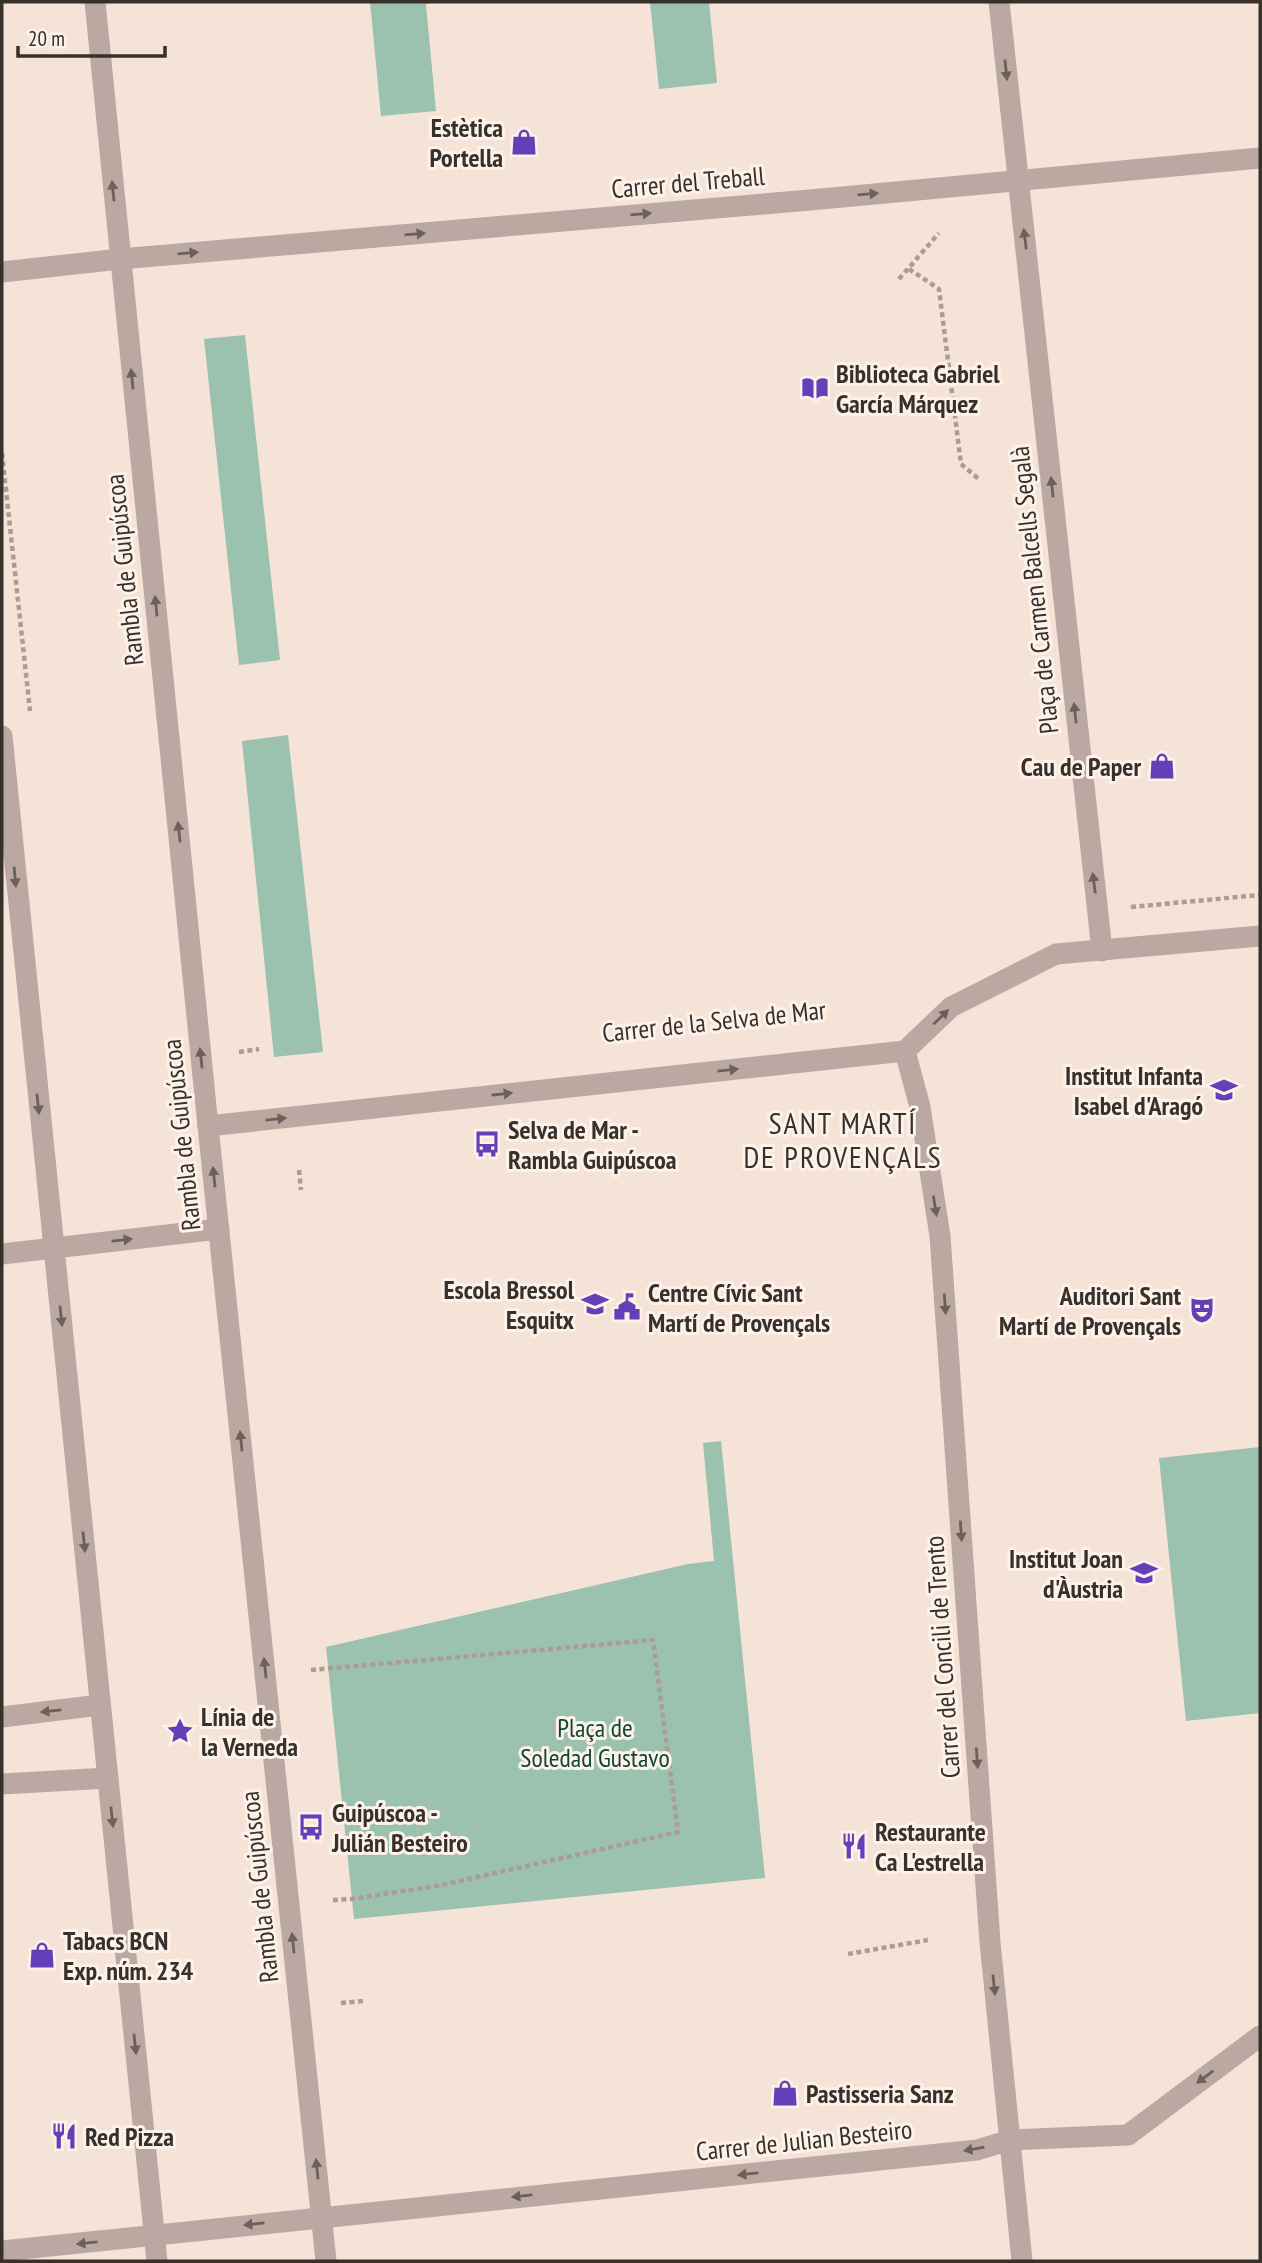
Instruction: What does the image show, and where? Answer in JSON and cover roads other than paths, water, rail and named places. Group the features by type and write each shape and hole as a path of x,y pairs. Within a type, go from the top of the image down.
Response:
{"street":[{"name":"Rambla de Guipúscoa","path":"95,2 326,2261"},
{"path":"999,2 1018,181"},
{"name":"Carrer del Treball","path":"2,272 120,259 1260,158"},
{"name":"Plaça de Carmen Balcells Segalà","path":"1018,181 1102,951"},
{"path":"3,748 158,2261"},
{"path":"905,1051 951,1007 1056,954 1260,936"},
{"name":"Carrer de la Selva de Mar","path":"208,1126 905,1051"},
{"name":"Carrer del Concili de Trento","path":"905,1051 920,1107 941,1246 990,1942 1022,2261"},
{"path":"2,1254 219,1229"},
{"path":"2,1717 100,1705"},
{"path":"2,1784 108,1778"},
{"name":"Carrer de Julian Besteiro","path":"2,2251 977,2150 1010,2140 1128,2135 1260,2036"}],"place":[{"name":"Estètica Portella","path":"524,142"},
{"name":"Biblioteca Gabriel García Márquez","path":"815,388"},
{"name":"Cau de Paper","path":"1162,766"},
{"name":"Institut Infanta Isabel d'Aragó","path":"1224,1090"},
{"name":"Selva de Mar - Rambla Guipúscoa","path":"487,1144"},
{"name":"Escola Bressol Esquitx","path":"595,1304"},
{"name":"Centre Cívic Sant Martí de Provençals","path":"627,1307"},
{"name":"Auditori Sant Martí de Provençals","path":"1202,1310"},
{"name":"Institut Joan d'Àustria","path":"1144,1573"},
{"name":"Línia de la Verneda","path":"180,1731"},
{"name":"Guipúscoa - Julián Besteiro","path":"311,1827"},
{"name":"Restaurante Ca L'estrella","path":"854,1846"},
{"name":"Tabacs BCN Exp. núm. 234","path":"42,1955"},
{"name":"Pastisseria Sanz","path":"785,2093"},
{"name":"Red Pizza","path":"64,2136"}],"district":[{"name":"SANT MARTÍ DE PROVENÇALS","path":"843,1139"}],"park label":[{"name":"Plaça de Soledad Gustavo","path":"595,1742"}]}
